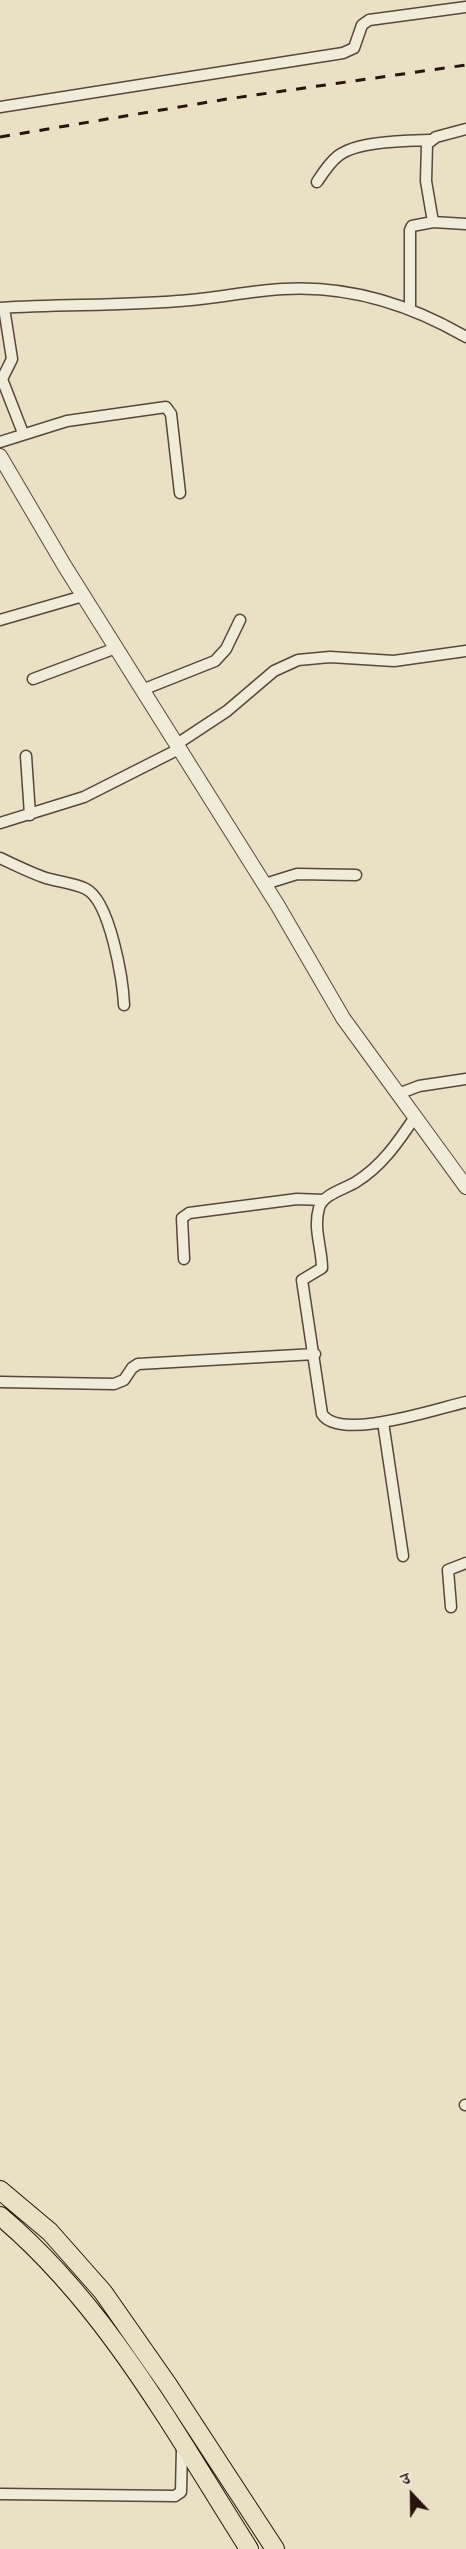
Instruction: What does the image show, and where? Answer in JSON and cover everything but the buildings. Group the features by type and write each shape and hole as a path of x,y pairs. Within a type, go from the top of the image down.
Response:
{"highway":[{"path":"0,2190 50,2232 103,2292 168,2385 275,2549"},
{"path":"0,2216 36,2246 87,2304 182,2444 249,2549"}],"street":[{"path":"0,107 343,53 354,48 362,25 369,20 462,5"},
{"path":"317,182 330,163 344,152 384,143 430,140 466,129"},
{"path":"430,140 425,150 425,162 432,222"},
{"path":"410,309 410,230 416,224 432,222 466,224"},
{"path":"23,433 2,379 12,359 2,308 177,302 306,288 377,298 410,309 466,337"},
{"path":"0,442 67,421 166,407 171,414 180,493"},
{"path":"0,456 142,690 265,884 343,1018 466,1187"},
{"path":"0,620 84,596"},
{"path":"142,690 215,660 226,649 240,621"},
{"path":"33,679 116,648"},
{"path":"0,823 30,815 106,787 178,747 227,711 274,671 298,660 330,657 394,661 466,651"},
{"path":"26,756 30,815"},
{"path":"0,858 46,878 86,889 92,894 102,912 117,958 124,1005"},
{"path":"265,884 297,874 356,875"},
{"path":"398,1094 419,1086 466,1079"},
{"path":"415,1117 381,1164 356,1182 324,1200 319,1208 317,1222 322,1268 302,1280 323,1417 335,1423 353,1426 383,1422 466,1402"},
{"path":"184,1259 181,1224 182,1218 189,1213 297,1199 324,1200"},
{"path":"0,1382 114,1384 124,1380 132,1368 138,1364 315,1353"},
{"path":"383,1422 404,1556"},
{"path":"451,1607 448,1570 466,1563"},
{"path":"0,2494 175,2496 181,2492 182,2444"}],"railway":[{"path":"0,137 227,99 466,65"}]}
